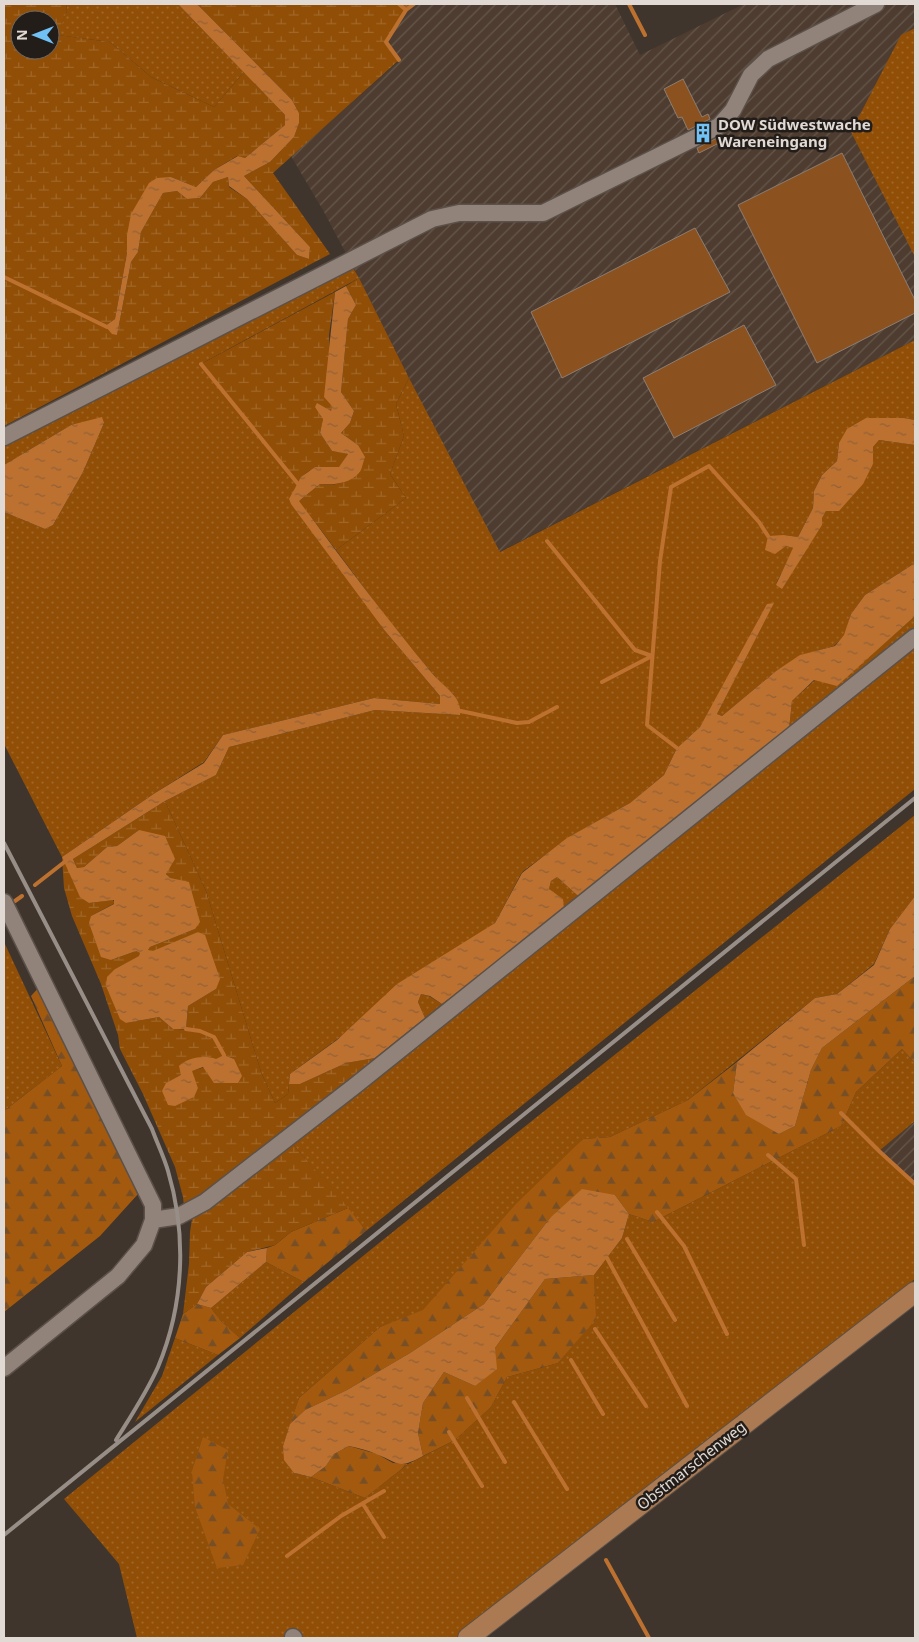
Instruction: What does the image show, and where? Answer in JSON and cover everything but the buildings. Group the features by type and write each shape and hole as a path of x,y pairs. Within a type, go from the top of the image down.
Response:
{"main road":[{"name":"Obstmarschenweg","path":"468,1638 915,1292"}],"street":[{"path":"4,437 432,219 459,213 543,213 719,126 732,110 751,75 768,59 876,4"},
{"path":"153,1220 179,1216 212,1196 364,1079 915,637"},
{"path":"4,902 153,1205 153,1220 144,1245 118,1276 4,1368"}],"shaded area":[{"path":"414,4 615,4 640,55 744,4 915,4 915,340 499,552 359,278 324,212 291,156 399,61 386,42 406,10"},
{"path":"915,1121 915,1184 879,1151"}],"green space":[{"path":"4,4 66,4 67,11 60,30 60,10 10,10 10,60 60,60 60,35 110,42 151,77 214,107 244,72 285,115 285,125 245,158 237,156 214,170 196,187 171,177 127,235 127,253 115,319 105,326 117,335 131,262 138,252 141,232 163,193 177,191 187,199 200,198 213,182 228,177 229,187 247,199 297,255 309,259 310,247 244,176 270,162 294,137 299,123 299,113 292,100 197,4 414,4 406,10 386,42 399,60 273,173 330,254 4,426"},
{"path":"66,4 178,4 244,72 214,107 151,77 110,42 60,35 60,28 67,11"},
{"path":"915,28 915,257 851,132 901,35"},
{"path":"352,266 359,278 201,364 298,484 294,490 385,631 440,696 440,704 374,698 223,735 204,762 62,857 4,744 4,512 45,529 53,525 83,472 104,423 71,425 4,465 4,446"},
{"path":"359,278 409,378 396,404 404,436 390,474 406,498 336,550 299,501 320,484 332,485 341,483 360,472 358,445 341,433 350,423 354,411 341,392 348,319 356,305 346,286"},
{"path":"335,292 329,335 332,406 331,412 323,419 320,433 332,451 348,454 339,468 315,468 306,473 298,484 201,364"},
{"path":"915,340 915,420 904,418 839,443 837,461 822,475 814,491 813,508 798,537 784,535 786,546 794,548 776,584 826,511 873,464 873,447 879,440 915,445 915,563 865,595 851,614 845,635 834,646 802,655 776,671 722,716 717,714 773,603 700,727 677,748 664,775 630,803 570,837 522,872 495,923 290,1074 288,1094 275,1103 261,1072 206,891 165,801 216,775 229,747 375,710 460,715 454,695 438,680 391,624 336,550 406,498 390,474 404,436 396,404 409,378 500,552"},
{"path":"915,616 915,629 789,729 792,701 815,680 837,685"},
{"path":"915,644 915,789 366,1231 292,1143"},
{"path":"165,801 206,891 261,1072 275,1103 288,1094 289,1084 300,1084 346,1063 375,1058 290,1130 203,1196 184,1207 175,1167 143,1094 120,1049 118,1035 101,984 72,916 64,888 62,857 89,903 113,900 115,903 91,916 111,960 136,951 140,953 140,956 115,969 126,1023 159,1017 173,1029 209,1035 217,1044 223,1056 192,1071 234,1059 224,1055 214,1037 200,1031 186,1029 188,1006 216,989 153,951 147,951 150,947 195,929 169,878 139,830 117,846 107,847 84,867 77,868 73,859","holes":["191,1071 198,1088 166,1083"]},
{"path":"915,815 915,896 890,929 874,964 837,994 815,998 688,1100 610,1137 583,1139 423,1311 380,1327 299,1398 283,1446 294,1473 311,1477 365,1498 408,1464 455,1440 491,1407 507,1377 558,1363 595,1319 594,1275 622,1238 629,1214 653,1222 841,1126 856,1092 902,1049 915,1063 915,1121 879,1151 915,1184 915,1279 456,1638 137,1638 119,1564 64,1499 379,1243"},
{"path":"557,877 577,895 584,895 564,910 549,889 551,881"},
{"path":"4,942 62,1066 4,1111"},
{"path":"915,976 915,1063 902,1049 856,1092 841,1126 653,1222 629,1214 615,1195 550,1218 484,1304 410,1353 347,1390 305,1410 290,1424 299,1398 380,1327 423,1310 516,1204 583,1139 610,1137 688,1100 737,1062 733,1093 779,1134 795,1126 811,1070 822,1048"},
{"path":"41,985 138,1194 100,1236 4,1312 4,1111 62,1066 31,996"},
{"path":"421,994 429,996 442,1004 425,1018 418,1002"},
{"path":"292,1143 348,1208 291,1232 275,1245 247,1252 206,1287 197,1304 183,1314 192,1219"},
{"path":"348,1208 366,1231 304,1282 266,1262 267,1248 275,1245 291,1232"},
{"path":"266,1262 304,1282 240,1338 221,1321 211,1308"},
{"path":"594,1275 596,1319 558,1363 507,1377 491,1407 455,1440 423,1456 418,1433 423,1403 444,1372 475,1386 495,1348 545,1279"},
{"path":"197,1304 211,1308 221,1321 240,1338 218,1355 175,1338 183,1314"},
{"path":"175,1338 218,1355 135,1422 162,1376"},
{"path":"203,1437 228,1450 223,1479 228,1504 260,1529 243,1565 217,1568 195,1507 192,1471"},
{"path":"349,1446 377,1454 393,1463 408,1464 365,1498 311,1477 326,1466 334,1454"}],"water":[{"path":"178,4 197,4 292,100 299,113 299,123 294,137 270,162 244,176 310,247 309,259 297,255 247,199 229,186 228,177 213,182 200,198 187,199 177,191 163,193 141,232 138,252 131,262 117,335 112,334 105,326 115,319 127,253 127,235 131,214 149,183 157,178 171,177 196,187 214,170 238,156 245,158 285,125 285,115"},
{"path":"346,286 356,305 348,319 341,392 354,411 350,423 341,433 358,445 365,457 361,470 355,477 341,483 320,484 299,501 397,631 436,678 455,697 460,708 460,715 375,710 229,747 216,775 165,801 73,859 77,868 84,867 107,847 117,846 139,830 165,836 175,859 166,874 170,878 189,882 200,922 195,929 150,947 148,950 153,951 198,932 205,935 220,979 216,989 188,1006 186,1029 173,1029 159,1017 126,1023 120,1019 106,986 107,977 115,969 139,956 140,953 136,951 111,960 101,957 89,923 91,916 114,904 114,900 89,903 80,897 62,857 155,793 204,763 223,735 374,698 440,704 440,696 385,631 289,499 301,477 315,467 339,467 348,454 332,451 320,433 323,419 315,407 317,403 331,411 332,406 324,397 335,292"},
{"path":"102,417 104,423 83,472 53,525 45,529 4,512 4,465 71,425"},
{"path":"866,418 904,418 915,420 915,445 879,440 873,447 873,464 863,484 839,511 826,511 822,518 822,525 782,589 776,585 793,548 786,546 775,554 765,550 768,536 784,535 798,537 813,508 814,491 822,475 837,461 839,443 847,429"},
{"path":"915,563 915,616 837,686 814,680 792,701 789,729 584,895 577,895 557,877 551,881 549,889 563,899 564,910 442,1004 430,996 421,994 418,1002 425,1018 375,1058 346,1063 300,1084 289,1084 290,1074 337,1040 397,984 495,923 522,873 567,838 630,803 664,775 677,748 700,727 767,604 774,603 717,714 722,716 776,671 800,655 835,646 844,635 851,614 865,595"},
{"path":"915,896 915,976 822,1048 811,1070 795,1126 779,1134 746,1115 733,1093 737,1062 815,998 837,994 874,965 890,929"},
{"path":"224,1055 234,1059 242,1076 238,1083 214,1083 203,1067 192,1071 198,1088 194,1097 175,1106 168,1105 162,1091 166,1083 181,1075 179,1066 192,1059 202,1057 216,1059"},
{"path":"582,1189 615,1195 629,1214 622,1238 594,1275 545,1279 495,1348 497,1369 475,1386 444,1372 423,1403 418,1433 423,1456 408,1463 399,1464 369,1451 349,1446 334,1454 326,1466 311,1477 294,1473 284,1460 283,1446 290,1424 305,1410 347,1390 410,1353 484,1304 550,1218"},
{"path":"267,1248 266,1262 211,1308 197,1304 206,1287 247,1252"}],"waterway":[{"path":"399,4 406,10 386,42 399,60"},
{"path":"406,10 414,4"},
{"path":"629,4 645,35"},
{"path":"4,277 107,327"},
{"path":"201,364 298,484"},
{"path":"677,748 647,725 660,561 671,487 709,466 759,522 768,536"},
{"path":"547,541 635,650 652,656 602,682"},
{"path":"456,710 517,723 529,722 557,707"},
{"path":"35,885 67,860"},
{"path":"15,901 22,896"},
{"path":"186,1029 200,1031 214,1037 224,1055"},
{"path":"841,1113 915,1184"},
{"path":"768,1155 796,1179 804,1245"},
{"path":"657,1212 684,1246 727,1334"},
{"path":"627,1239 675,1320"},
{"path":"607,1258 687,1406"},
{"path":"595,1329 646,1406"},
{"path":"571,1360 603,1414"},
{"path":"467,1398 505,1462"},
{"path":"514,1402 567,1489"},
{"path":"449,1432 482,1486"},
{"path":"287,1556 341,1516 384,1491"},
{"path":"363,1504 384,1537"},
{"path":"606,1560 649,1638"}],"railway":[{"path":"4,1535 915,798"},
{"path":"4,843 152,1129 166,1166 174,1195 178,1220 180,1270 178,1295 173,1319 167,1343 154,1376 116,1440"}],"place":[{"name":"DOW Südwestwache Wareneingang","path":"703,133"}]}
